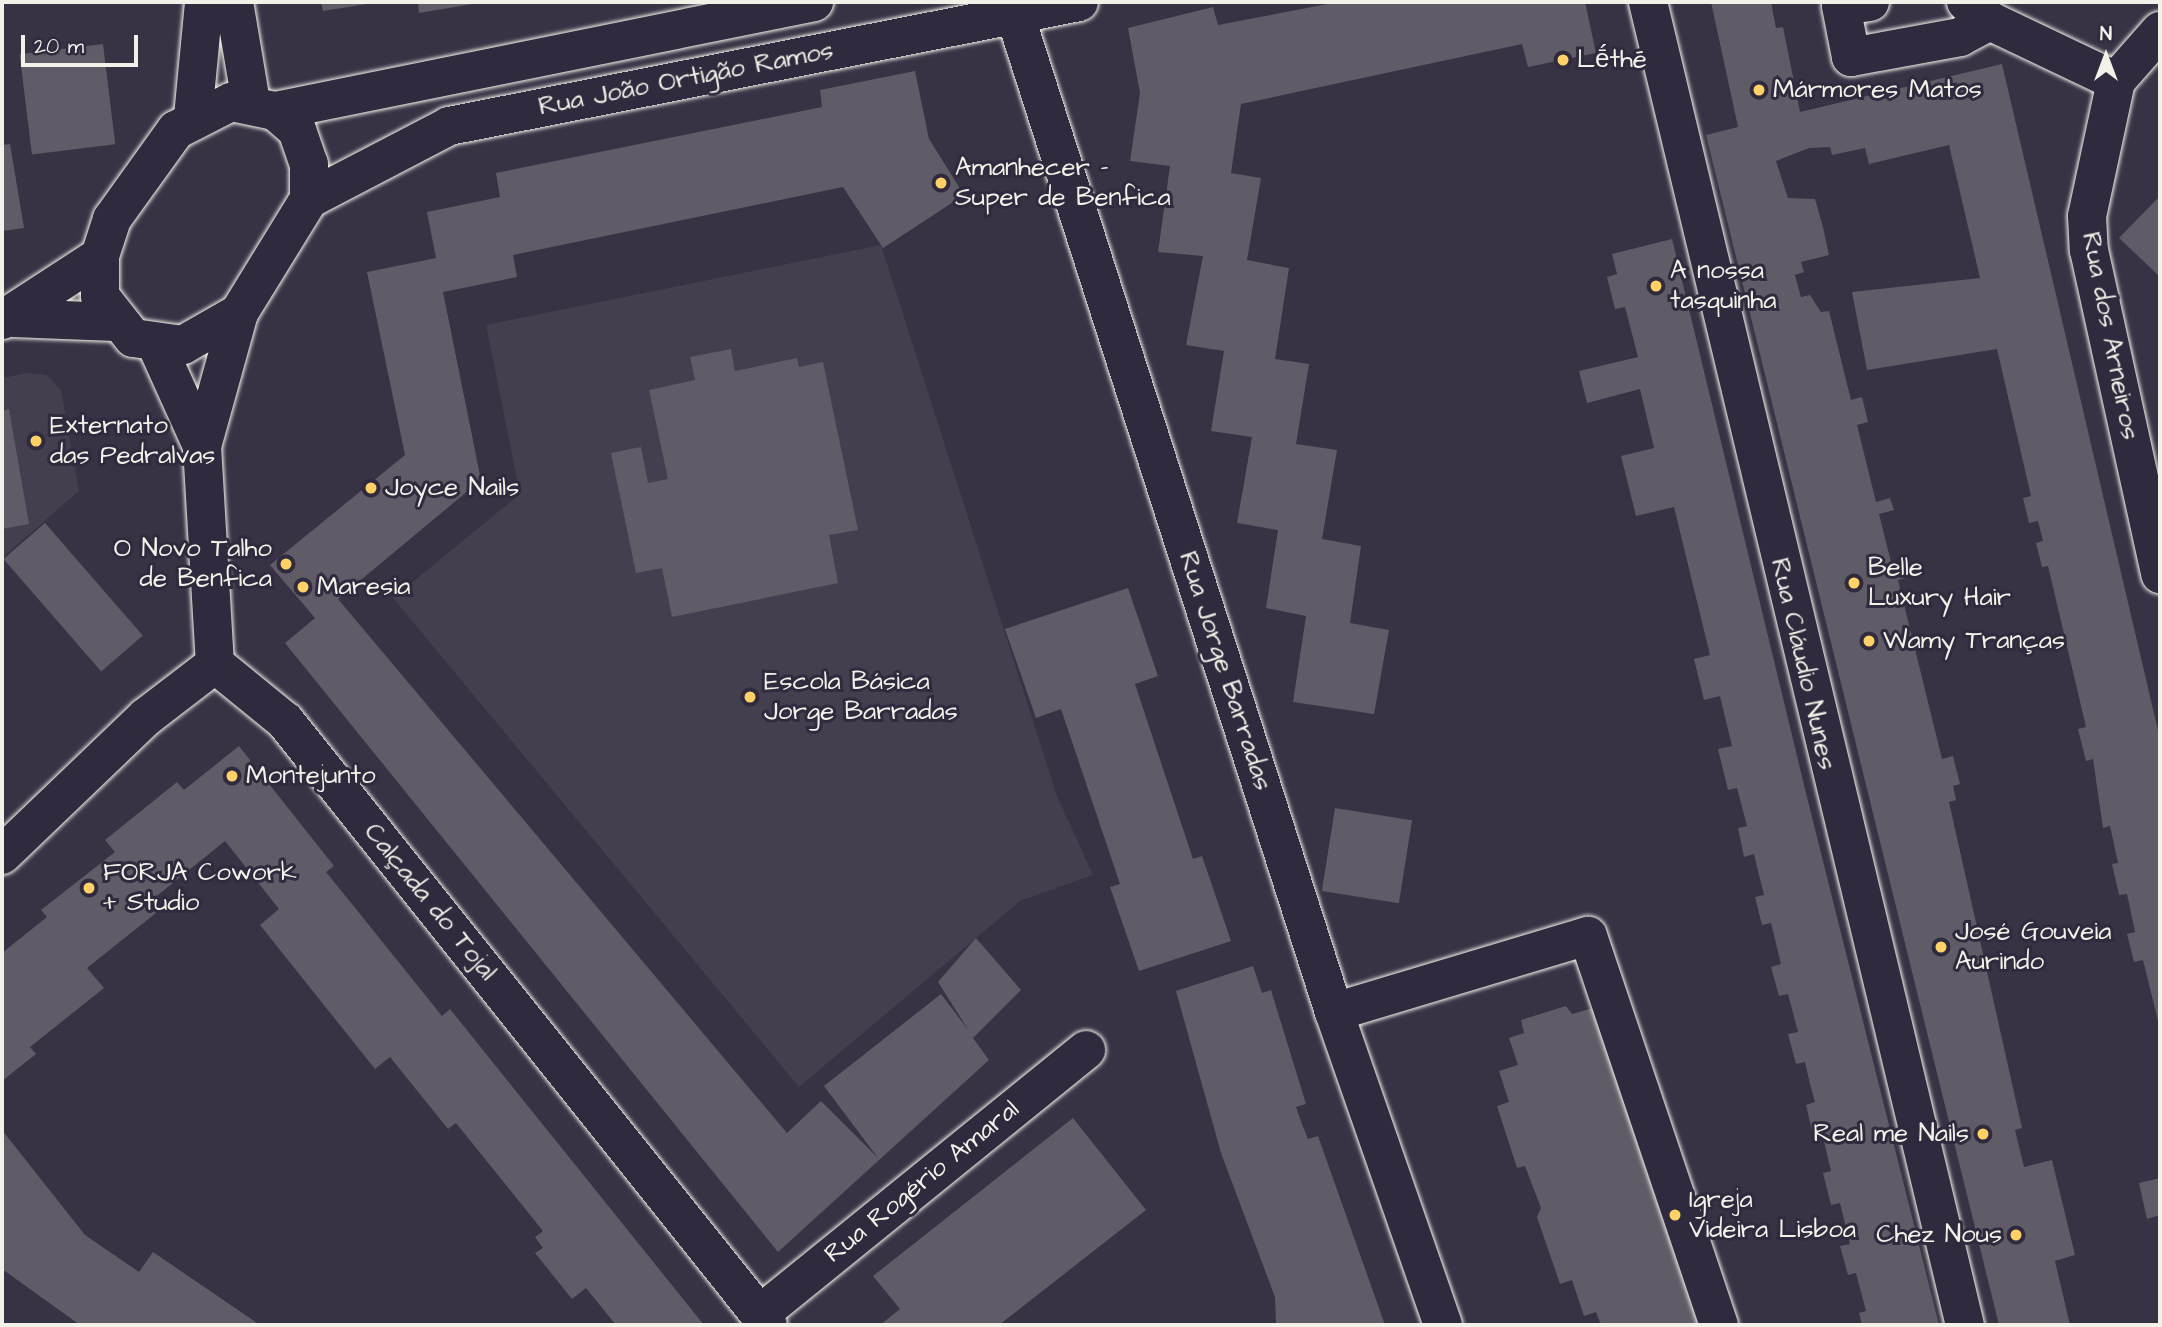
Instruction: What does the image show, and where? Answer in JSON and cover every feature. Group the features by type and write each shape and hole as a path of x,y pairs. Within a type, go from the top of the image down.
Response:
{"street":[{"path":"193,117 204,2"},
{"path":"234,2 263,107"},
{"name":"Rua João Ortigão Ramos","path":"263,107 814,2"},
{"name":"Rua João Ortigão Ramos","path":"309,199 449,126 1079,2"},
{"name":"Rua Cláudio Nunes","path":"1648,2 1965,1325"},
{"path":"1870,2 1841,6 1851,57 1959,37 1978,11 2116,81"},
{"name":"Rua Jorge Barradas","path":"1015,15 1334,1012 1443,1325"},
{"name":"Rua dos Arneiros","path":"2160,31 2116,81 2087,216 2089,250 2160,574"},
{"path":"2,855 146,717 215,664 202,446 239,313 309,199 309,164 297,130 263,107 231,102 193,117 176,130 112,219 100,256 100,296 115,322 133,338 156,344 183,345 239,313"},
{"path":"7,319 100,256"},
{"path":"7,319 115,322"},
{"path":"156,344 202,446"},
{"name":"Calçada do Tojal","path":"215,664 285,721 764,1320"},
{"path":"1334,1012 1588,936 1719,1325"},
{"name":"Rua Rogério Amaral","path":"764,1320 1086,1050"}],"shaded area":[{"name":"Escola Básica Jorge Barradas","path":"881,245 1057,796 1093,875 1020,901 799,1087 393,598 520,494 486,325"},
{"name":"Externato das Pedralvas","path":"28,373 47,375 61,390 79,491 2,558 2,378"}],"building":[{"path":"321,2 373,2 373,3 323,11"},
{"path":"418,2 479,2 479,3 419,13"},
{"path":"1338,2 1585,2 1596,53 1528,67 1522,44 1241,104 1231,173 1261,178 1247,260 1289,268 1275,359 1309,364 1296,444 1337,450 1322,539 1361,546 1350,623 1389,630 1374,714 1293,702 1306,616 1266,608 1278,530 1237,523 1252,437 1211,431 1224,351 1186,345 1203,256 1158,252 1170,166 1130,161 1140,93 1128,28 1213,7 1218,25"},
{"path":"1711,2 1771,2 1776,28 1783,27 1800,112 2002,64 2160,739 2160,1029 2143,960 2134,962 2127,934 2135,932 2127,894 2119,895 2112,864 2118,863 2110,826 2103,828 2093,759 2086,761 2078,729 2086,727 2048,566 2042,567 2036,543 2043,541 2038,521 2029,523 2023,498 2031,496 1997,349 1867,370 1852,292 1980,278 1949,145 1869,164 1865,148 1832,155 1830,147 1809,148 1776,161 1788,198 1815,199 1823,227 1829,255 1801,262 1804,272 1795,275 1801,297 1810,295 1821,312 1829,311 1851,400 1862,397 1868,422 1857,425 1876,502 1890,498 1894,510 1879,514 1892,566 1906,563 1910,577 1898,580 1942,759 1953,756 1960,784 1953,786 1956,800 1949,802 2022,1128 2015,1130 2024,1167 2052,1160 2075,1255 2055,1261 2070,1325 1999,1325 1706,135 1738,127"},
{"path":"103,44 115,144 32,154 20,54"},
{"path":"915,71 929,139 964,195 883,248 843,187 513,255 517,277 443,292 481,480 338,599 787,1133 821,1101 878,1158 824,1086 941,994 969,1031 938,982 976,938 1021,990 973,1038 989,1060 778,1252 285,643 315,618 270,565 405,455 367,272 436,258 427,212 500,197 496,173 822,107 820,90"},
{"path":"10,144 24,228 2,231 2,145"},
{"path":"2160,196 2160,277 2119,238"},
{"path":"1672,239 1805,789 1939,1325 1862,1325 1859,1313 1866,1311 1856,1273 1848,1275 1840,1246 1850,1244 1840,1203 1831,1205 1823,1173 1831,1171 1822,1133 1813,1136 1806,1105 1815,1102 1805,1062 1796,1064 1788,1034 1798,1032 1788,994 1779,996 1771,967 1781,964 1771,923 1762,925 1755,897 1764,895 1754,854 1744,857 1738,828 1747,826 1737,788 1728,790 1718,749 1732,746 1720,696 1704,700 1694,659 1710,655 1674,507 1636,516 1621,456 1654,448 1640,389 1587,403 1579,371 1638,357 1625,307 1615,309 1607,277 1617,274 1612,254"},
{"path":"731,349 735,371 797,358 799,367 823,362 858,530 829,535 838,583 672,617 662,568 636,573 611,453 641,447 648,483 668,479 649,390 695,380 690,357"},
{"path":"9,409 29,524 2,529 2,411"},
{"path":"45,523 143,635 101,672 3,559"},
{"path":"1128,588 1158,676 1135,684 1193,859 1202,856 1231,941 1139,971 1110,887 1120,884 1061,709 1036,718 1005,629"},
{"path":"239,746 334,866 326,872 442,1016 450,1009 704,1325 616,1325 586,1288 572,1299 535,1253 543,1248 535,1237 543,1231 456,1123 448,1129 390,1057 375,1069 260,925 279,909 225,841 153,899 161,909 87,968 104,988 30,1047 36,1054 2,1081 2,953 47,917 41,910 115,852 105,840 177,782 184,790"},
{"path":"1335,808 1412,820 1399,903 1322,891"},
{"path":"1253,966 1262,993 1271,990 1306,1104 1296,1107 1308,1139 1318,1136 1385,1325 1276,1325 1275,1297 1221,1153 1176,991"},
{"path":"1566,1006 1572,1014 1593,1008 1705,1325 1601,1325 1596,1312 1584,1316 1572,1280 1560,1284 1537,1217 1541,1208 1525,1166 1517,1168 1497,1106 1509,1102 1499,1071 1518,1065 1509,1038 1524,1033 1521,1020"},
{"path":"1073,1118 1146,1210 999,1325 880,1325 900,1309 873,1276"},
{"path":"2,1130 85,1235 139,1272 153,1252 260,1325 80,1325 2,1269"},
{"path":"2160,1178 2160,1215 2147,1219 2139,1183"}],"place":[{"name":"Lḗthē","path":"1563,60"},
{"name":"Mármores Matos","path":"1759,90"},
{"name":"Amanhecer - Super de Benfica","path":"941,183"},
{"name":"A nossa tasquinha","path":"1656,286"},
{"name":"Externato das Pedralvas","path":"36,441"},
{"name":"Joyce Nails","path":"371,488"},
{"name":"O Novo Talho de Benfica","path":"286,564"},
{"name":"Belle Luxury Hair","path":"1854,583"},
{"name":"Maresia","path":"303,587"},
{"name":"Wamy Tranças","path":"1869,641"},
{"name":"Escola Básica Jorge Barradas","path":"750,697"},
{"name":"Montejunto","path":"232,776"},
{"name":"FORJA Cowork + Studio","path":"89,888"},
{"name":"José Gouveia Aurindo","path":"1941,947"},
{"name":"Real me Nails","path":"1983,1134"},
{"name":"Igreja Videira Lisboa","path":"1675,1215"},
{"name":"Chez Nous","path":"2016,1235"}]}
